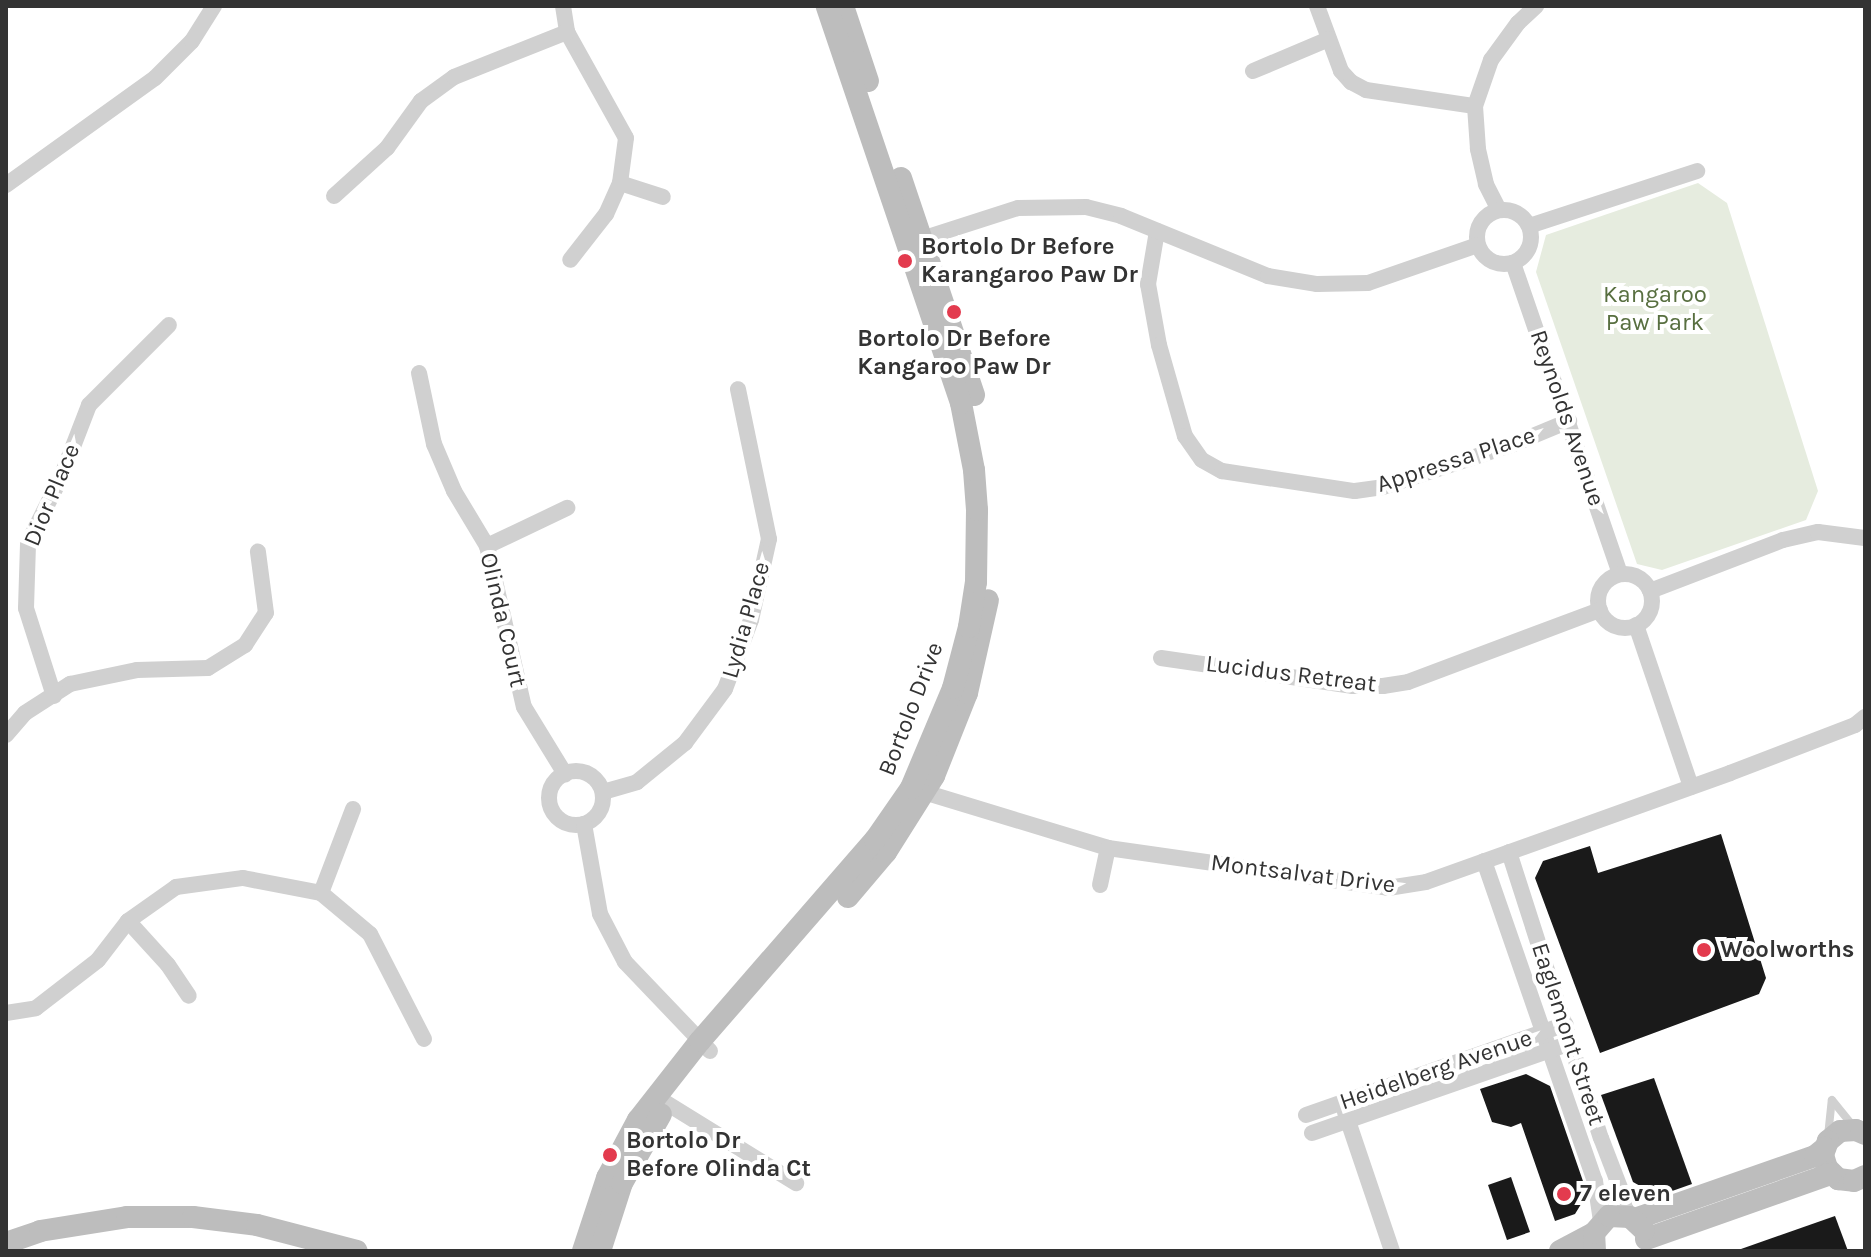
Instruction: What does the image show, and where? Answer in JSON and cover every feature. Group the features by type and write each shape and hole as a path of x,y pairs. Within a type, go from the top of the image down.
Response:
{"street":[{"path":"6,185 155,78 192,41 214,6"},
{"path":"563,6 567,32 626,138 620,183 606,214 570,260"},
{"name":"Bortolo Drive","path":"827,6 915,241"},
{"name":"Bortolo Drive","path":"583,1251 607,1178 638,1120 662,1100 918,791 953,688 970,617 977,546 974,470 961,403 843,6"},
{"path":"1317,6 1341,71 1366,90 1475,106"},
{"path":"1499,210 1486,184 1478,149 1475,106 1491,60 1518,23 1536,6"},
{"path":"334,196 387,148 421,101 454,77 567,32"},
{"path":"1253,71 1329,39"},
{"path":"1529,226 1697,171"},
{"path":"620,183 663,197"},
{"path":"915,241 991,215 1039,206 1086,207 1157,231 1268,276 1317,284 1368,283 1478,245"},
{"path":"1499,210 1520,215 1529,226 1532,239 1526,254 1513,263 1493,261 1478,245 1480,225 1488,215 1499,210"},
{"name":"Appressa Place","path":"1157,231 1148,284 1159,345 1185,436 1202,460 1222,471 1355,491 1398,482 1511,445 1569,421"},
{"name":"Reynolds Avenue","path":"1513,263 1620,574"},
{"name":"Dior Place","path":"54,696 26,608 28,543 62,475 89,405 169,325"},
{"name":"Olinda Court","path":"419,373 434,444 454,491 487,546 524,707 565,774"},
{"name":"Lydia Place","path":"603,792 637,782 685,743 725,689 751,620 769,539 738,389"},
{"path":"487,546 567,508"},
{"path":"1650,591 1783,540 1818,532 1865,538"},
{"path":"6,735 25,713 70,684 137,670 208,668 245,645 266,613 258,552"},
{"path":"1620,574 1638,577 1650,591 1648,615 1636,625 1619,627 1611,624 1600,610 1600,592 1611,578 1620,574"},
{"name":"Lucidus Retreat","path":"1161,658 1353,686 1383,686 1408,682 1600,610"},
{"path":"1636,625 1691,787"},
{"name":"Montsalvat Drive","path":"918,791 1108,848 1388,888 1426,882 1691,787 1855,725 1865,717"},
{"path":"582,772 592,776 603,792 597,816 584,824 564,823 554,813 549,801 552,787 565,774 582,772"},
{"path":"321,893 353,809"},
{"path":"584,824 600,914 625,962 705,1046"},
{"path":"1100,885 1108,848"},
{"name":"Eaglemont Street","path":"1509,852 1637,1231"},
{"name":"Eaglemont Street","path":"1484,861 1595,1181 1597,1235"},
{"path":"6,1013 36,1008 98,960 128,921 176,887 243,878 321,893 370,934 424,1039"},
{"path":"128,921 168,965 189,996"},
{"name":"Heidelberg Avenue","path":"1312,1133 1345,1111 1566,1024"},
{"name":"Heidelberg Avenue","path":"1306,1115 1345,1111 1571,1043"},
{"path":"662,1100 796,1183"},
{"name":"Bortolo Drive","path":"600,1251 622,1183 653,1125 662,1100"},
{"path":"1345,1111 1392,1251"},
{"path":"1637,1231 1815,1156 1840,1131 1861,1132"},
{"path":"1826,1145 1824,1162 1831,1174 1846,1181 1865,1176"},
{"path":"1637,1231 1831,1174"},
{"path":"1560,1251 1597,1235 1617,1214 1637,1231"},
{"path":"6,1243 40,1231 127,1217 193,1217 257,1225 357,1251"}],"lane":[{"path":"1826,1145 1832,1100 1861,1132"},
{"path":"1306,1115 1312,1133"}],"green space":[{"name":"Kangaroo Paw Park","path":"1698,183 1727,203 1818,491 1806,520 1662,570 1637,564 1536,272 1546,235"}],"building":[{"path":"1721,834 1766,978 1759,994 1600,1053 1535,878 1543,861 1590,846 1598,873"},
{"path":"1526,1074 1550,1086 1584,1184 1586,1196 1575,1214 1555,1221 1521,1123 1511,1127 1492,1122 1480,1089"},
{"path":"1654,1078 1692,1184 1658,1196 1633,1182 1601,1095"},
{"path":"1511,1177 1530,1232 1507,1240 1488,1185"},
{"path":"1835,1216 1848,1251 1741,1251 1741,1249"}],"place":[{"name":"Bortolo Dr Before Karangaroo Paw Dr","path":"905,261"},
{"name":"Bortolo Dr Before Kangaroo Paw Dr","path":"954,312"},
{"name":"Woolworths","path":"1704,950"},
{"name":"Bortolo Dr Before Olinda Ct","path":"610,1155"},
{"name":"7 eleven","path":"1564,1194"}]}
